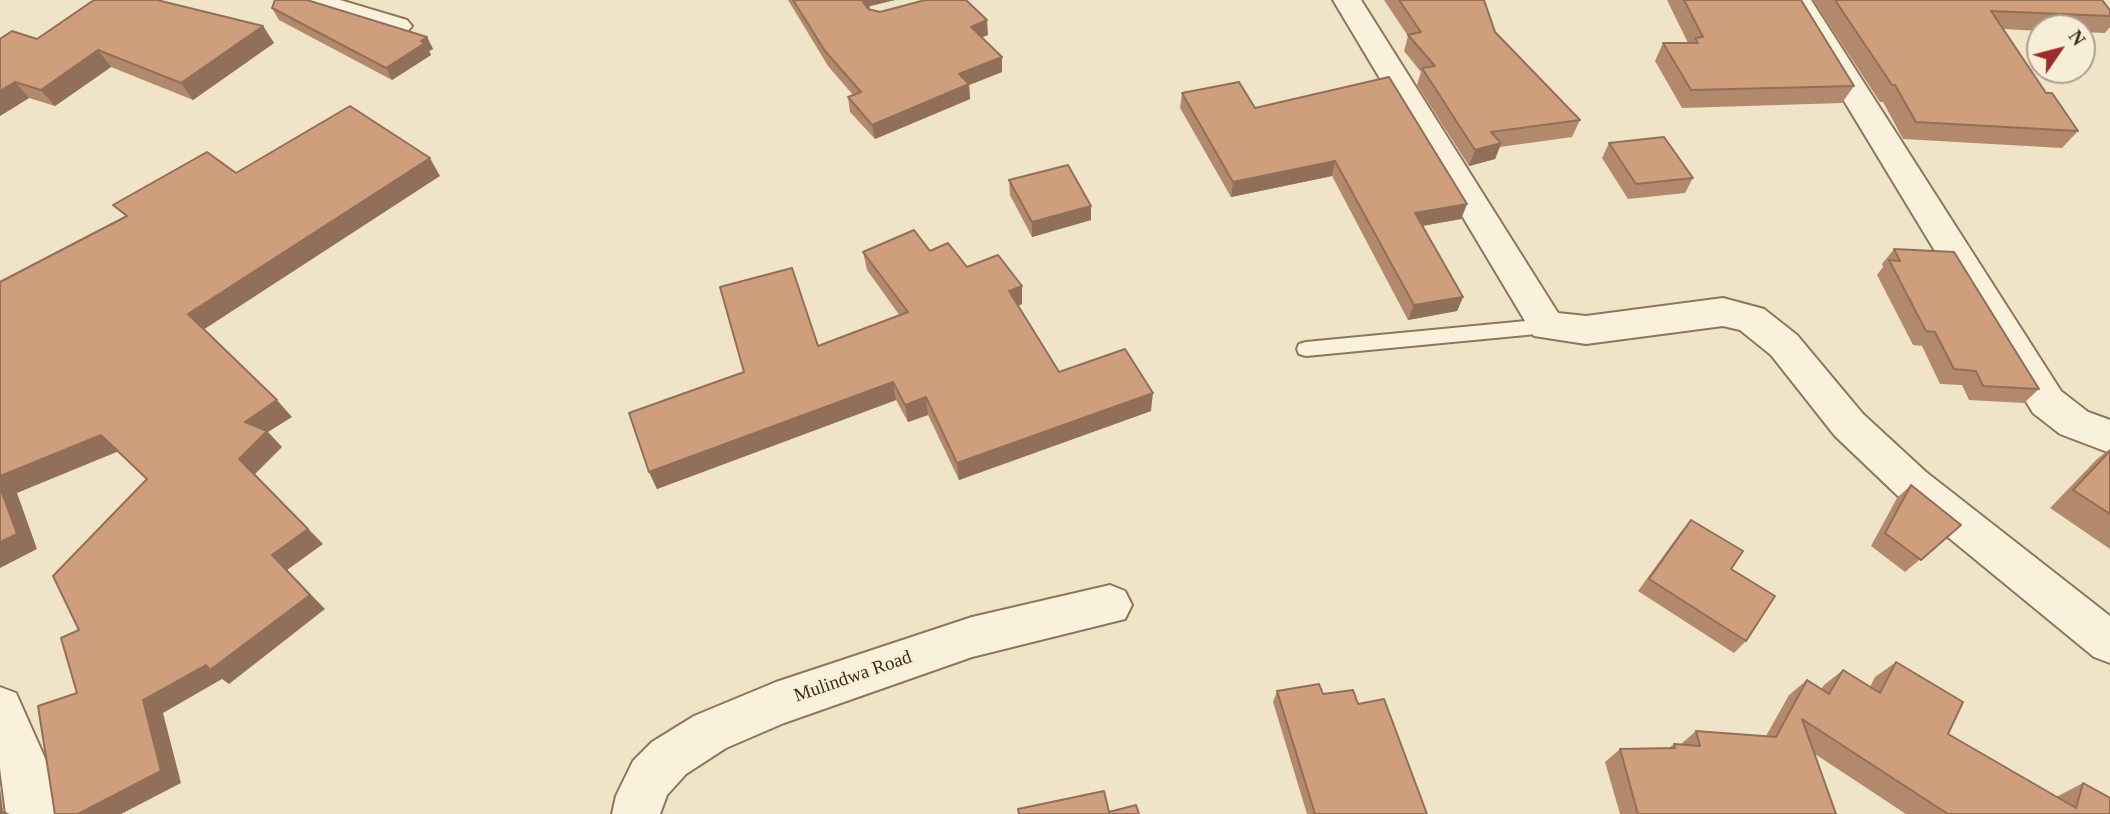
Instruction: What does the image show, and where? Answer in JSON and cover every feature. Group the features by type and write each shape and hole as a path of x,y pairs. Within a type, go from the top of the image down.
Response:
{"street":[{"path":"309,0 397,26"},
{"path":"1347,0 1547,326 1586,330 1723,312 1751,319 1784,345 1849,425 1912,484 2110,643"},
{"path":"1797,0 2047,402 2074,424 2110,437"},
{"name":"Mulindwa Road","path":"636,814 640,796 650,778 668,758 721,728 776,704 972,637 1110,605"},
{"path":"0,709 23,763 30,814"}],"lane":[{"path":"1306,349 1547,326"}],"building":[{"path":"94,0 157,0 263,26 181,83 98,50 41,90 15,82 0,91 0,39 12,31 37,39"},
{"path":"275,0 307,0 427,37 421,41 425,43 386,68 272,8"},
{"path":"793,0 864,0 868,9 880,12 925,0 966,0 987,20 971,27 1002,57 959,74 969,84 872,125 848,97 861,92 825,51"},
{"path":"1399,0 1484,0 1495,32 1580,120 1491,132 1501,143 1475,150 1422,68 1435,66 1408,35 1421,32"},
{"path":"1684,0 1801,0 1854,86 1691,90 1663,43 1698,43 1695,38 1703,37"},
{"path":"1835,0 2102,0 2110,10 2110,16 1991,11 2026,63 2026,84 2040,84 2046,93 2052,93 2078,131 1916,122 1895,85 1892,85"},
{"path":"1389,77 1467,204 1415,213 1463,297 1414,305 1335,161 1233,182 1182,93 1239,82 1255,108"},
{"path":"350,106 430,158 188,314 277,400 245,422 267,431 239,459 308,529 272,555 310,595 210,670 206,665 143,700 161,771 78,814 55,814 38,706 77,693 61,638 79,630 53,576 147,479 101,435 0,476 0,282 127,216 113,205 207,152 236,173"},
{"path":"1664,137 1693,178 1636,184 1609,143"},
{"path":"1068,165 1091,206 1032,222 1009,180"},
{"path":"914,230 930,251 948,243 967,267 998,255 1022,286 1009,291 1059,372 1125,349 1153,393 957,463 926,397 905,405 893,382 649,472 629,413 744,372 720,287 792,268 818,346 908,312 863,252"},
{"path":"1894,249 1954,252 2039,389 1983,386 1976,371 1954,369 1935,332 1926,331 1889,260 1900,261"},
{"path":"2110,451 2110,514 2073,490"},
{"path":"1911,485 1961,525 1921,560 1885,533"},
{"path":"0,487 17,534 0,542"},
{"path":"1691,520 1743,551 1731,569 1775,596 1746,641 1649,579"},
{"path":"1896,662 1963,702 1948,734 2076,808 2083,783 2110,798 2110,814 1948,814 1802,719 1836,814 1638,814 1620,749 1675,748 1674,744 1700,746 1696,731 1776,737 1807,680 1829,694 1843,670 1880,693"},
{"path":"1319,684 1323,694 1353,690 1358,704 1384,699 1427,814 1315,814 1277,691"},
{"path":"1104,791 1109,812 1136,805 1139,814 1019,814 1018,809"}]}
